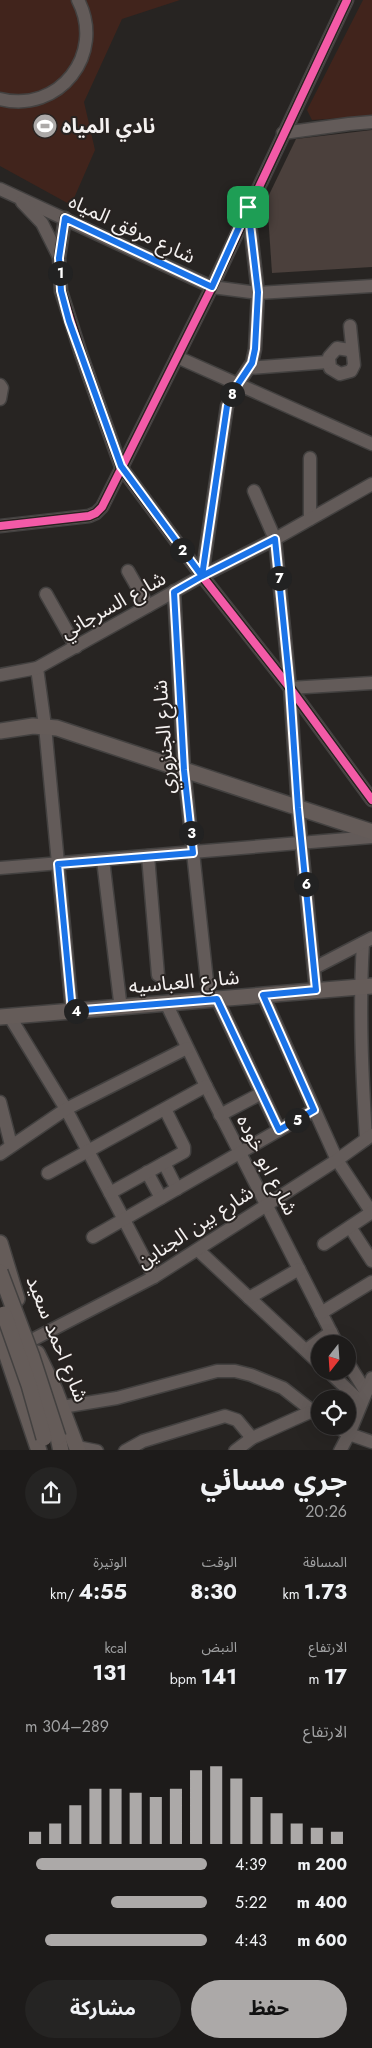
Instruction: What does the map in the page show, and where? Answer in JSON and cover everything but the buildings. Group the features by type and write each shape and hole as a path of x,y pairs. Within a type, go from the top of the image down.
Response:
{"main road":[{"path":"0,731 33,726 57,728 372,832"},
{"name":"شارع العباسيه","path":"5,1017 366,986"},
{"name":"شارع احمد سعيد","path":"0,1243 33,1343 62,1407 77,1449"},
{"path":"0,1272 32,1357 50,1445"},
{"path":"0,1303 50,1445"},
{"path":"2,1343 12,1350 20,1348 27,1343 33,1343 30,1351 18,1356 13,1372"},
{"path":"2,1343 13,1372 50,1445"}],"street":[{"path":"0,99 24,102 40,98 54,92 67,82 77,70 84,55 87,40 86,24 78,0"},
{"path":"0,526 89,516 96,513 102,507 212,287 346,0"},
{"path":"284,132 372,122"},
{"name":"شارع مرفق المياه","path":"0,189 212,287 258,292 372,286"},
{"path":"15,196 42,223 52,240 59,258"},
{"path":"202,576 227,406 238,384 252,363 255,349 258,292 248,207"},
{"path":"65,218 59,258 61,291 69,321 121,466 202,576 290,688 372,800"},
{"path":"350,326 353,354 354,366 351,371 346,374 334,372 328,362 329,356 337,348 349,350 353,354"},
{"path":"178,357 372,444"},
{"path":"249,368 328,362"},
{"path":"0,385 2,388 0,399"},
{"path":"310,458 310,519"},
{"name":"شارع السرجاني","path":"0,674 37,668 202,576 275,539 372,484"},
{"path":"254,491 275,539 316,990"},
{"path":"128,571 148,606"},
{"name":"شارع الجنزوري","path":"174,592 184,770 213,999 279,1130"},
{"path":"46,594 76,647"},
{"path":"37,668 45,726 72,1011"},
{"path":"290,688 372,682"},
{"path":"0,868 372,837"},
{"path":"148,856 158,975"},
{"path":"103,860 120,1001"},
{"path":"314,968 367,940 369,1137"},
{"path":"263,995 337,1160 372,1212 324,1244"},
{"name":"شارع ابو خوده","path":"166,1003 220,1115 332,1335"},
{"path":"5,1017 66,1109 154,1278"},
{"path":"0,1154 66,1109 187,1048"},
{"path":"48,1173 206,1086"},
{"path":"220,1115 262,1093"},
{"path":"0,1102 11,1145"},
{"path":"110,1193 184,1152 184,1147 166,1109"},
{"path":"93,1237 314,1110"},
{"name":"شارع بين الجناين","path":"33,1343 154,1278 337,1160 369,1137"},
{"path":"164,1163 177,1189"},
{"path":"147,1172 161,1198"},
{"path":"350,1227 372,1261"},
{"path":"198,1250 311,1355"},
{"path":"249,1298 299,1269"},
{"path":"321,1313 372,1282"},
{"path":"306,1350 311,1348"},
{"path":"62,1407 117,1398 217,1371 234,1371 251,1375 283,1388 311,1411"},
{"path":"356,1416 372,1378"},
{"path":"340,1380 363,1397"},
{"path":"356,1380 363,1397"},
{"path":"125,1450 144,1441 226,1416 237,1420 252,1438"},
{"path":"235,1450 252,1438 311,1416"},
{"path":"340,1450 348,1435"},
{"path":"352,1435 372,1442"},
{"path":"77,1449 97,1450"}],"shaded area":[{"name":"نادي المياه","path":"0,0 180,0 122,19 84,102 95,150 71,205 0,166"},
{"path":"363,0 372,0 372,116 312,120 307,110"}],"cycle path":[{"path":"0,526 89,516 96,513 102,507 212,287 347,0"},
{"path":"65,218 59,258 61,291 121,467 202,576 290,688 372,800"}],"place":[{"name":"نادي المياه","path":"45,126"}],"route":[{"path":"248,207 212,287 65,218 59,258 61,291 69,321 121,466 202,576 174,592 184,770 193,853 58,864 72,1011 217,999 279,1130 314,1110 263,995 316,990 275,539 202,576 227,406 238,384 252,363 255,349 258,292 248,207"}]}
